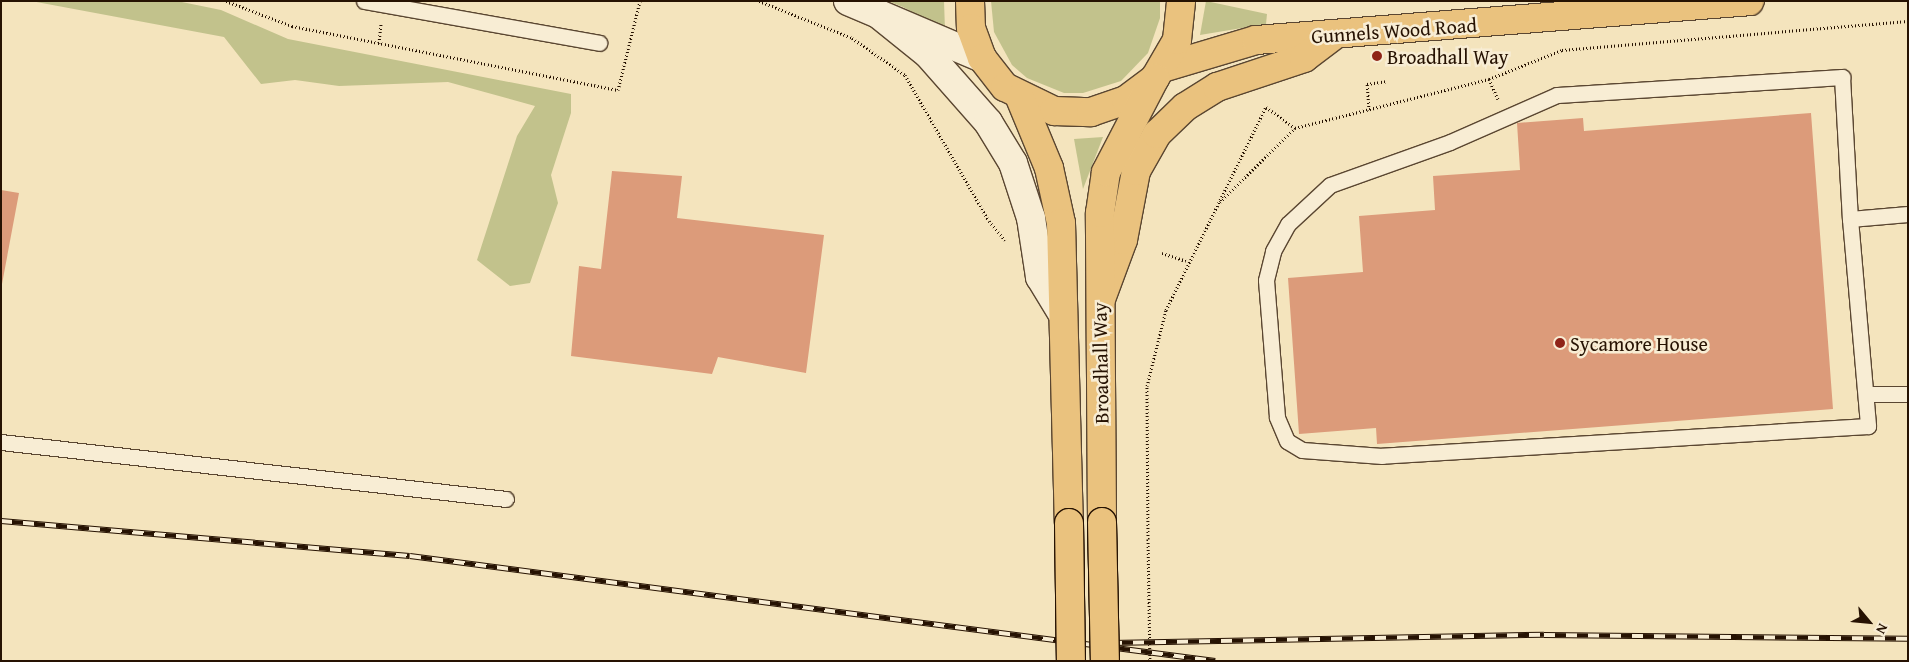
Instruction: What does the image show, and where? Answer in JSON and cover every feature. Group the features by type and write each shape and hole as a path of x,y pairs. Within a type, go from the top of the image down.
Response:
{"main road":[{"path":"970,1 971,28 982,58 1020,98 1054,111 1091,112 1126,100 1158,73"},
{"name":"Broadhall Way","path":"1105,661 1099,305 1100,212 1106,172 1177,40 1181,1"},
{"name":"Gunnels Wood Road","path":"1158,73 1256,40 1333,36 1749,1"},
{"path":"1099,305 1123,240 1136,171 1157,134 1185,107 1217,87 1304,58 1333,36"},
{"name":"Broadhall Way","path":"1020,98 1049,168 1061,223 1071,661"}],"street":[{"path":"848,1 982,58"},
{"name":"Broadhall Way","path":"876,12 928,54 988,122 1013,163 1030,218 1040,278 1062,313"}],"lane":[{"path":"364,1 441,8 599,43"},
{"path":"1842,77 1850,219 1868,426 1382,456 1302,450 1287,441 1276,407 1266,280 1273,251 1288,224 1330,185 1450,142 1557,94 1842,77"},
{"path":"1850,219 1908,214"},
{"path":"1866,394 1908,394"},
{"path":"1,442 506,499"}],"path":[{"path":"226,1 292,26 618,90 640,1"},
{"path":"759,1 852,38 905,75 989,221 1010,246"},
{"path":"1220,202 1295,128 1489,79 1562,50 1908,21"},
{"path":"1489,79 1498,99"},
{"path":"1369,110 1367,84 1388,81"},
{"path":"1150,661 1147,386 1166,310 1186,261 1220,202 1266,107 1295,128"},
{"path":"1162,253 1186,261"}],"green space":[{"path":"31,1 177,1 221,10 288,39 571,94 571,113 551,175 558,203 530,283 510,286 477,260 517,136 535,106 448,82 339,86 295,80 261,84 224,37"},
{"path":"888,1 944,1 945,30 903,7"},
{"path":"991,1 1160,1 1160,18 1148,53 1121,81 1083,93 1064,93 1027,78 1012,65 994,32"},
{"path":"1206,1 1267,14 1266,24 1200,35"},
{"path":"1103,137 1083,189 1074,139"}],"building":[{"name":"Sycamore House","path":"1811,113 1833,409 1377,444 1376,428 1299,434 1288,278 1363,272 1359,216 1435,210 1433,176 1520,170 1517,123 1583,118 1584,131"},
{"path":"612,171 682,176 677,218 824,235 806,373 718,357 712,374 571,356 579,266 601,269"},
{"path":"1,190 19,193 2,284 1,284"}],"railway":[{"path":"1,521 410,556 1215,661"},
{"path":"1111,643 1544,635 1908,639"}],"place":[{"name":"Broadhall Way","path":"1377,56"},
{"name":"Sycamore House","path":"1560,343"}]}
